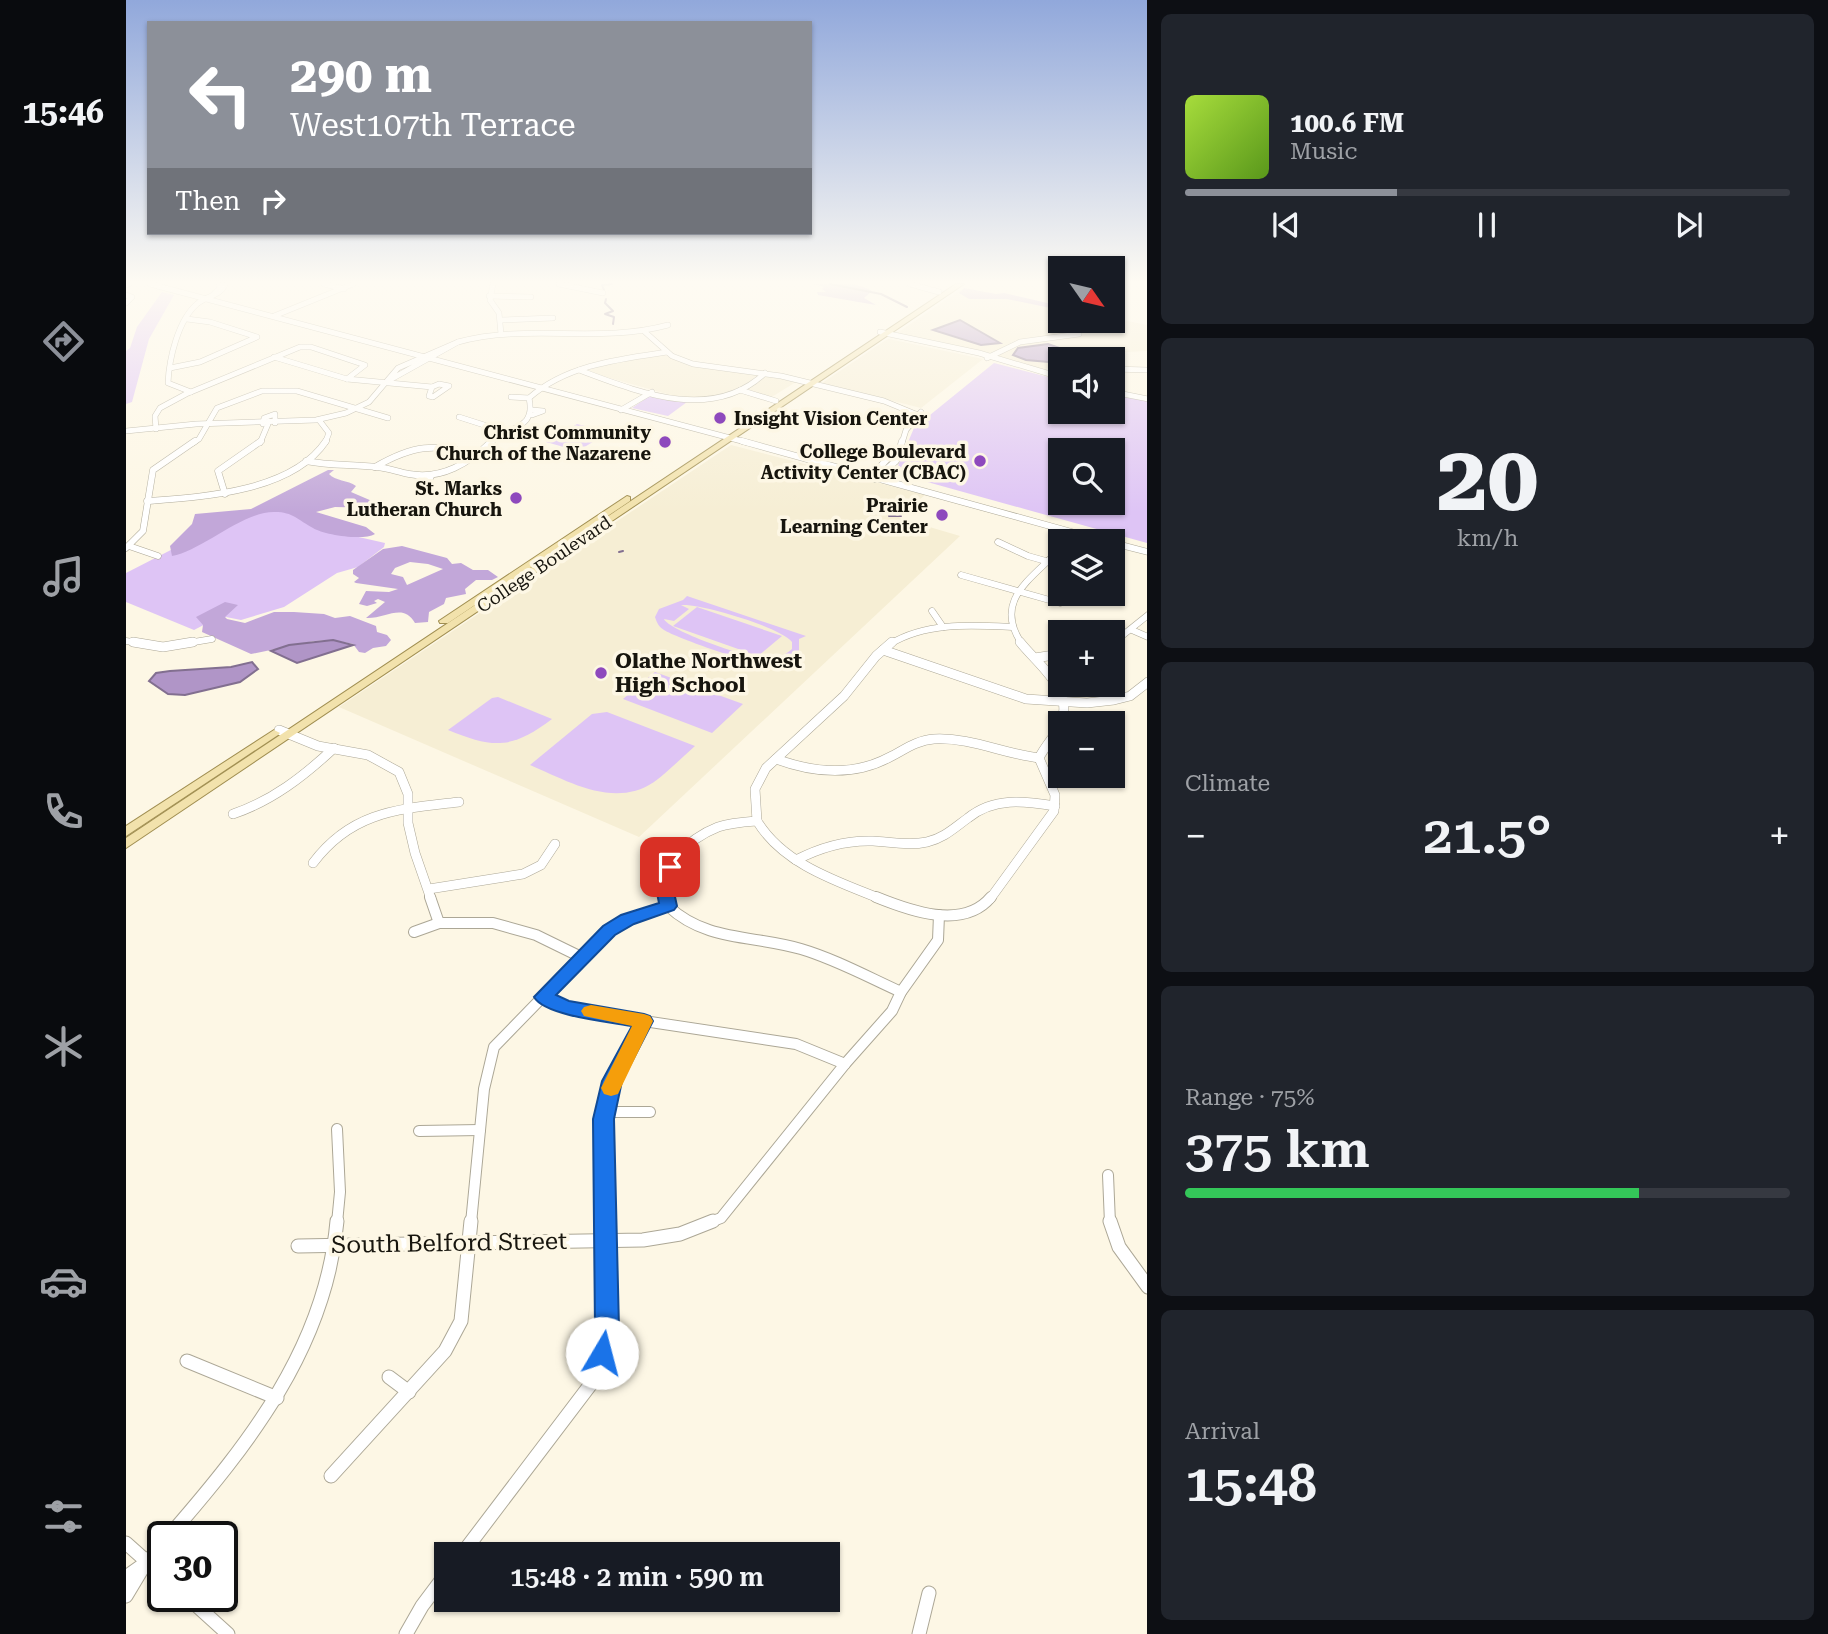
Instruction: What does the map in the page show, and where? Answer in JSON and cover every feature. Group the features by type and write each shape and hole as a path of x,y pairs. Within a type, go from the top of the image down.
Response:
{"main road":[{"name":"College Boulevard","path":"126,832 284,732 843,360"},
{"name":"College Boulevard","path":"725,439 776,401 809,383"},
{"name":"College Boulevard","path":"126,844 284,732"}],"street":[{"path":"172,360 168,383 191,392"},
{"path":"170,368 205,360"},
{"path":"156,429 155,416 160,408 191,392 268,360"},
{"path":"282,360 348,380 432,387"},
{"path":"348,380 365,365 354,360"},
{"path":"128,431 207,423 269,423 319,419 357,409 369,402 387,382 421,360"},
{"path":"432,360 1060,529"},
{"path":"511,397 529,398 540,389 579,370 619,360"},
{"path":"685,360 693,364 765,373 888,402 920,413 906,430 895,461 872,478"},
{"path":"1002,360 1048,374"},
{"path":"603,363 611,367"},
{"path":"579,370 652,392 701,401 716,399 740,390 765,373"},
{"path":"1125,370 1147,370"},
{"path":"158,556 128,547 143,531 153,470 194,444 214,411 221,405 276,389 297,391 388,418"},
{"path":"740,390 776,401"},
{"path":"622,411 652,392"},
{"path":"1125,394 1147,399"},
{"path":"306,461 335,466 375,467 400,474 430,476 456,468 506,432 525,422 532,412 529,398"},
{"path":"459,416 506,432"},
{"path":"319,419 329,433 328,442"},
{"path":"225,494 218,471 256,448 267,436 269,423"},
{"path":"147,501 225,494 256,485 306,461 328,442 337,442"},
{"path":"375,467 402,451 422,446 450,447 477,455"},
{"path":"426,487 430,476"},
{"path":"998,542 1048,562"},
{"path":"1125,546 1147,552"},
{"path":"1039,758 1063,717 1063,703 1058,684 1022,645 1012,627 1011,607 1020,592 1048,563"},
{"path":"961,575 1048,600"},
{"path":"932,611 943,626"},
{"path":"1125,635 1147,615"},
{"path":"1012,627 943,626 896,640 860,674 846,694 764,771 756,787 754,805 757,821 779,849 796,860 912,910 939,915 964,912 988,901 1052,816 1055,795 1039,758"},
{"path":"1132,630 1147,637"},
{"path":"126,641 148,647 212,639"},
{"path":"883,650 1014,696 1063,703 1114,700 1130,696 1147,682"},
{"path":"1035,658 1048,656"},
{"path":"284,732 310,743 368,755 399,772 408,794 407,809 415,853 439,923"},
{"path":"776,759 801,769 846,772 859,770 929,737 954,739 985,745 1008,754 1039,758"},
{"path":"233,814 257,806 315,766 334,748"},
{"path":"313,863 334,836 361,818 458,802"},
{"path":"796,860 825,845 848,841 912,844 935,840 953,833 976,811 996,804 1026,802 1055,806"},
{"path":"757,821 723,826 696,840 665,876 663,890 668,906 684,921 704,930 797,947 901,992"},
{"path":"429,889 534,870 545,861 555,844"},
{"path":"331,1476 409,1392 454,1337 465,1302 484,1089 495,1047 604,934 620,923 668,906"},
{"path":"543,997 566,1007 796,1044 845,1064 892,1011 901,992 938,940 939,915"},
{"path":"414,932 439,923 493,923 536,935 581,957"},
{"path":"470,1542 597,1376 607,1329 605,1112 612,1081 644,1021"},
{"name":"South Belford Street","path":"298,1246 643,1240 680,1234 722,1218 845,1064"},
{"path":"605,1112 650,1112"},
{"path":"183,1521 222,1478 254,1436 278,1398 315,1324 337,1245 342,1186 337,1129"},
{"path":"419,1130 480,1130"},
{"path":"1108,1175 1106,1209 1112,1235 1147,1287"},
{"path":"187,1361 278,1398"},
{"path":"389,1377 409,1392"},
{"path":"126,1543 147,1562"},
{"path":"126,1577 147,1562"},
{"path":"126,1596 147,1562"},
{"path":"406,1634 434,1590"},
{"path":"919,1634 929,1594"},
{"path":"204,1612 228,1634"}],"shaded area":[{"path":"126,360 143,360 132,402 126,404"},
{"path":"624,360 678,360 695,367 759,374 743,387 712,399 685,399 585,371"},
{"path":"856,360 981,360 921,408 822,383"},
{"path":"1012,360 1048,360 1048,368 1044,370"},
{"name":"College Boulevard Activity Center (CBAC)","path":"994,363 1048,377 1048,424 1125,424 1125,396 1147,401 1147,543 1125,537 1125,529 1097,529 895,473 914,428"},
{"path":"767,376 796,382 770,398 745,389"},
{"path":"652,394 687,402 668,416 632,408"},
{"path":"577,424 609,432 578,451 546,442"},
{"name":"Olathe Northwest High School","path":"731,445 925,495 899,518 960,536 639,837 339,707"},
{"path":"328,470 334,470 329,474 332,476 356,486 351,492 379,504 379,508 335,507 316,512 366,527 375,534 362,537 334,535 318,531 291,515 281,512 263,513 236,524 184,553 172,556 170,546 192,524 195,514 251,509"},
{"path":"278,509 303,517 319,528 385,543 384,547 358,567 337,573 284,607 241,620 221,616 194,630 126,602 126,573 243,513"},
{"path":"402,546 447,558 452,564 461,563 473,570 488,570 498,577 492,580 476,580 465,589 466,594 446,598 444,604 429,612 428,622 415,623 410,617 399,612 366,618 385,602 378,599 374,601 377,603 367,606 359,604 366,591 389,592 398,589 354,582 359,578 353,574 353,570 383,549","holes":["410,562 443,569 407,585 403,577 391,574 395,568"]},
{"path":"687,596 806,636 799,639 799,651 786,661 763,664 739,658 661,628 655,617 659,609","holes":["681,605 739,617 772,630 792,642 792,649 777,658 757,658 694,637 664,619 674,621 689,609"]},
{"path":"225,602 238,605 225,617 227,619 245,623 274,612 324,614 335,618 350,616 376,626 377,632 387,635 391,640 386,646 373,648 365,653 359,652 353,644 333,640 314,641 251,654 202,632 203,625 196,617"},
{"path":"697,607 782,636 758,656 673,626"},
{"path":"333,640 353,645 297,663 271,651 289,645"},
{"path":"252,662 258,669 240,682 185,695 168,694 149,681 156,673 231,667"},
{"path":"655,672 743,704 712,733 623,699"},
{"path":"498,697 552,719 525,736 502,743 478,741 448,730 492,698"},
{"path":"607,712 695,746 654,782 639,790 623,793 591,790 530,765 592,714"}],"waterway":[{"path":"889,516 901,516"},
{"path":"619,552 623,551"}],"slow traffic":[{"path":"591,1011 644,1021 612,1081 611,1088"}],"place":[{"name":"Insight Vision Center","path":"720,418"},
{"name":"Christ Community Church of the Nazarene","path":"665,442"},
{"name":"College Boulevard Activity Center (CBAC)","path":"980,461"},
{"name":"St. Marks Lutheran Church","path":"516,498"},
{"name":"Prairie Learning Center","path":"942,515"},
{"name":"Olathe Northwest High School","path":"601,673"}],"route":[{"path":"602,1353 607,1329 604,1119 612,1081 644,1021 566,1007 543,997 609,930 620,923 668,906 663,883 670,867"}]}
